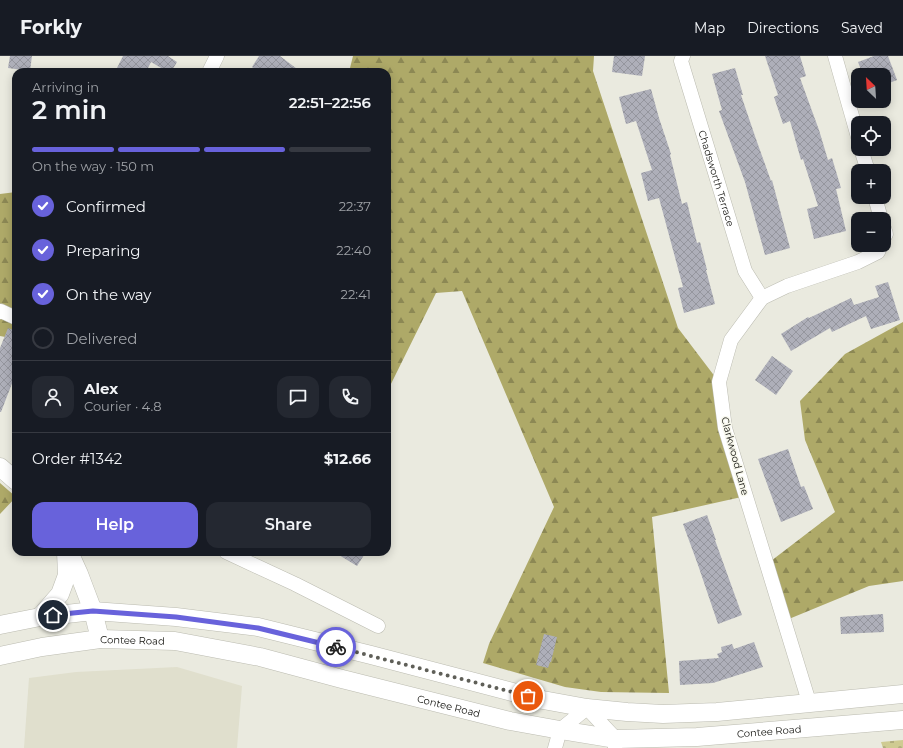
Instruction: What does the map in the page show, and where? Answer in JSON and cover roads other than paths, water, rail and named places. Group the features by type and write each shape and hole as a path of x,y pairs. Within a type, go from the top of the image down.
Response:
{"street":[{"path":"211,68 217,56"},
{"name":"Chadsworth Terrace","path":"683,56 681,61 745,271 762,298"},
{"path":"835,56 852,116"},
{"name":"Clarkwood Lane","path":"809,702 726,428 719,382 731,340 762,298 787,286 858,262 878,252"},
{"path":"0,312 1,311 12,316"},
{"path":"0,467 12,478"},
{"path":"40,617 60,594 67,575 67,556"},
{"path":"69,556 79,574 93,611 100,639"},
{"path":"235,556 295,584 378,626"},
{"path":"0,625 40,617 93,611 176,617 258,628 371,655 543,700 587,708 627,712 663,714 717,712 903,694"},
{"name":"Contee Road","path":"0,656 42,647 100,639 175,641 260,657 510,721 560,730 615,743 903,720"},
{"path":"555,748 560,730 587,708"},
{"path":"587,708 615,743"}]}
